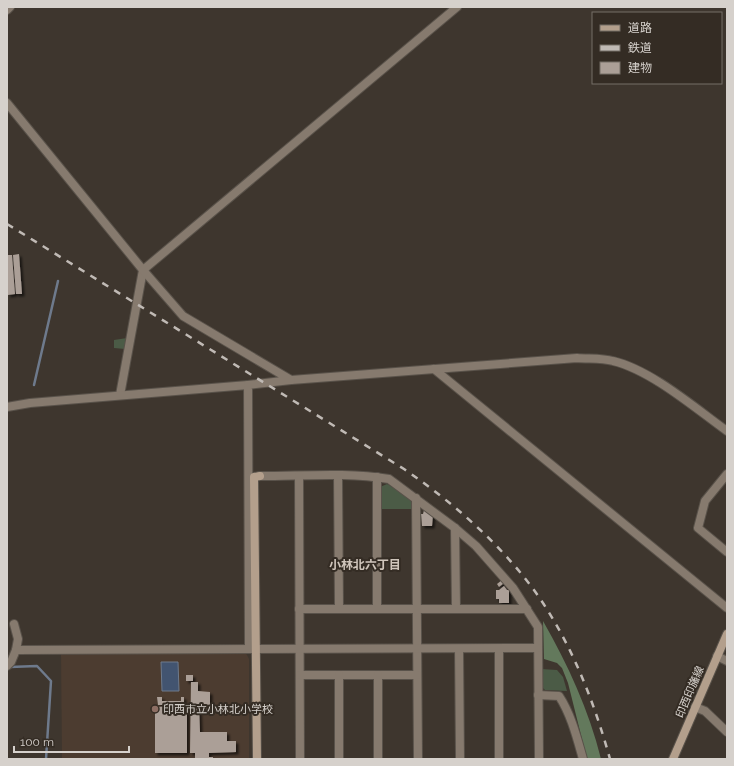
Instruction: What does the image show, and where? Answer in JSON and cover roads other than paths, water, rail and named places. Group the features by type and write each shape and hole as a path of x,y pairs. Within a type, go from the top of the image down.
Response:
{"street":[{"path":"7,10 10,7"},
{"path":"120,395 143,270 457,7"},
{"path":"7,103 143,270 183,316 291,380"},
{"path":"7,407 30,403 248,385 291,380 577,358 612,360 645,374 727,431"},
{"path":"434,369 727,608"},
{"path":"248,385 253,649 257,759"},
{"path":"727,474 705,501 698,528 727,552"},
{"path":"253,649 254,477 338,475 389,479 455,528 476,546 513,588 538,627 539,759"},
{"path":"338,475 339,609"},
{"path":"299,476 300,759"},
{"path":"377,477 378,609"},
{"path":"416,498 418,759"},
{"path":"455,528 456,609"},
{"path":"300,609 527,609"},
{"path":"7,666 11,662 16,650 18,639 14,624"},
{"name":"印西印旛線","path":"674,759 727,634"},
{"path":"16,650 538,648"},
{"path":"459,649 460,759"},
{"path":"499,649 499,759"},
{"path":"717,656 727,661"},
{"path":"300,675 417,675"},
{"path":"339,675 339,759"},
{"path":"378,675 378,759"},
{"path":"538,695 559,696 565,705 579,742 583,759"},
{"path":"695,707 705,711 727,732"}],"water":[{"path":"161,662 178,662 179,691 162,691"}],"waterway":[{"path":"34,385 58,281"},
{"path":"10,667 37,666 51,681 46,759"}],"railway":[{"path":"7,224 404,469 456,508 503,553 531,586 545,606 568,647 588,691 610,759"}],"place":[{"name":"印西市立小林北小学校","path":"155,709"}],"district":[{"name":"小林北六丁目","path":"365,565"}]}
